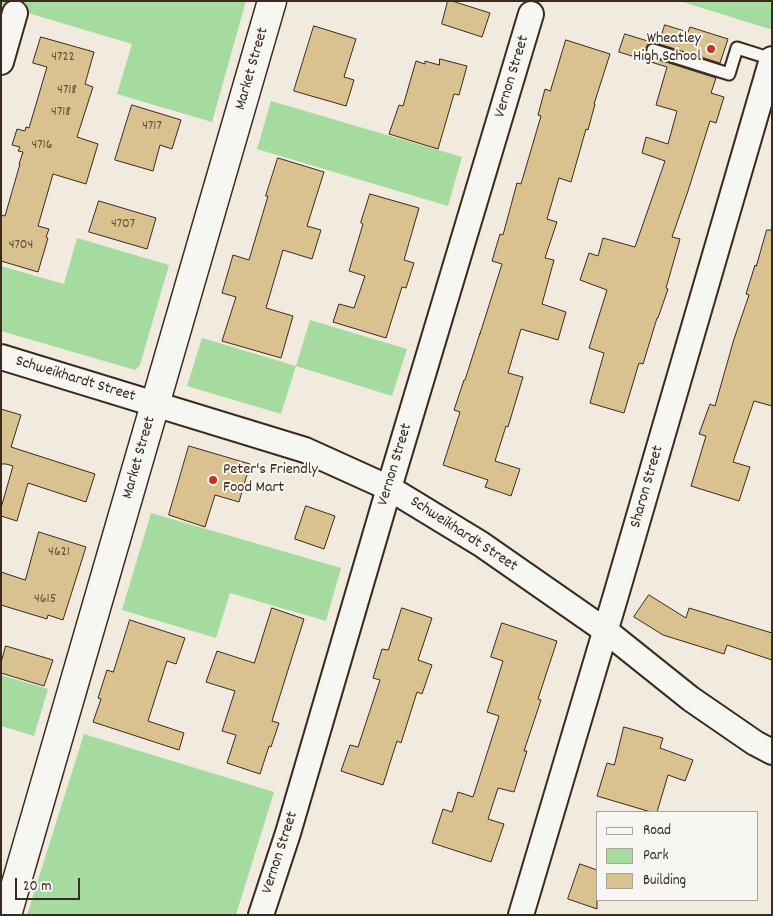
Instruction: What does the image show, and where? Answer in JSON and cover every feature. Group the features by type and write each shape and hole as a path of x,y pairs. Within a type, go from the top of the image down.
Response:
{"street":[{"name":"Market Street","path":"7,915 272,1"},
{"path":"1,62 15,13"},
{"name":"Vernon Street","path":"260,915 288,833 531,14"},
{"name":"Sharon Street","path":"521,915 606,632 772,59"},
{"name":"Schweikhardt Street","path":"1,356 305,450 389,488 481,544 606,632 691,699 772,752"}],"lane":[{"path":"653,50 728,74 737,48 772,59"}],"green space":[{"path":"1,1 246,1 212,122 117,94 132,44 1,5"},
{"path":"680,1 772,1 772,29 766,28"},
{"path":"271,101 462,157 448,206 257,149"},
{"path":"77,238 169,265 140,365 135,370 1,331 1,266 64,284"},
{"path":"310,320 407,349 392,396 296,366"},
{"path":"202,338 296,366 281,414 187,386"},
{"path":"151,513 341,568 326,621 230,593 216,638 122,610"},
{"path":"1,675 48,689 34,736 1,726"},
{"path":"84,734 274,792 236,915 27,915"}],"building":[{"path":"448,1 490,13 482,37 442,24"},
{"path":"665,25 688,32 690,27 728,39 720,63 659,44"},
{"path":"314,26 356,39 344,77 354,80 346,106 294,91"},
{"path":"625,34 654,43 648,44 646,48 647,55 650,57 716,78 711,93 724,97 716,123 710,121 672,237 680,239 666,288 668,289 643,364 639,363 624,413 590,403 604,353 589,348 607,290 580,280 589,253 598,256 603,238 635,247 665,161 642,153 646,137 668,144 677,111 656,105 667,67 619,52"},
{"path":"41,37 94,52 85,84 93,87 77,137 98,144 86,184 53,174 38,226 49,229 38,272 1,261 1,215 5,216 23,152 18,151 20,147 12,145 17,129 25,131 26,127 29,128 47,67 33,63"},
{"path":"566,40 610,54 571,182 559,178 547,219 557,222 545,258 554,260 542,304 566,312 558,340 521,329 508,373 523,377 508,427 506,426 495,461 520,469 511,496 485,487 488,480 443,465 460,412 454,410 502,264 492,261 500,234 503,235 517,183 521,184 541,116 538,115 545,89 550,91"},
{"path":"440,59 467,66 459,95 454,94 438,149 389,134 399,105 403,106 416,61 425,64 425,61 439,65"},
{"path":"132,105 181,120 172,149 160,145 153,171 115,160"},
{"path":"278,158 324,172 307,226 321,230 312,259 283,250 266,308 293,316 281,358 222,341 236,297 222,293 233,255 249,260"},
{"path":"370,194 419,208 404,260 414,263 406,288 402,287 386,338 333,322 339,304 354,308 365,276 349,271"},
{"path":"99,201 156,218 147,249 89,232"},
{"path":"767,230 772,230 772,406 754,401 733,462 750,467 739,501 691,486 706,436 699,434 710,404 715,406 749,295 746,294"},
{"path":"1,409 21,415 11,447 95,474 86,502 28,483 17,521 1,516 1,508 13,466 1,464"},
{"name":"Peter's Friendly Food Mart","path":"189,446 250,464 239,502 215,495 205,527 169,515"},
{"path":"306,506 335,516 324,549 295,539"},
{"path":"39,532 86,547 63,620 48,615 47,619 1,605 1,572 25,580"},
{"path":"649,595 686,618 689,608 772,633 772,660 727,645 724,654 663,635 634,617"},
{"path":"272,608 304,619 272,721 279,723 260,774 227,763 236,735 222,731 235,691 206,682 217,651 254,663"},
{"path":"402,608 432,618 418,660 432,665 422,694 417,692 401,743 397,741 383,785 341,771 350,745 358,747 380,680 373,678 382,649 388,650"},
{"path":"130,620 185,638 176,664 167,661 148,721 184,733 179,750 93,722 101,699 98,698 107,670 113,672"},
{"path":"502,623 557,641 538,699 541,700 524,751 527,751 514,792 498,788 488,819 504,824 491,862 432,843 443,809 452,812 458,792 473,797 499,716 487,712 503,661 491,657"},
{"path":"6,646 53,660 44,686 1,673 1,663"},
{"path":"624,727 663,738 660,748 693,760 685,781 668,775 657,811 648,811 597,796 607,763 614,765"},
{"path":"580,864 596,870 597,909 568,899"}],"place":[{"name":"Wheatley High School","path":"711,49"},
{"name":"Peter's Friendly Food Mart","path":"213,480"}]}
